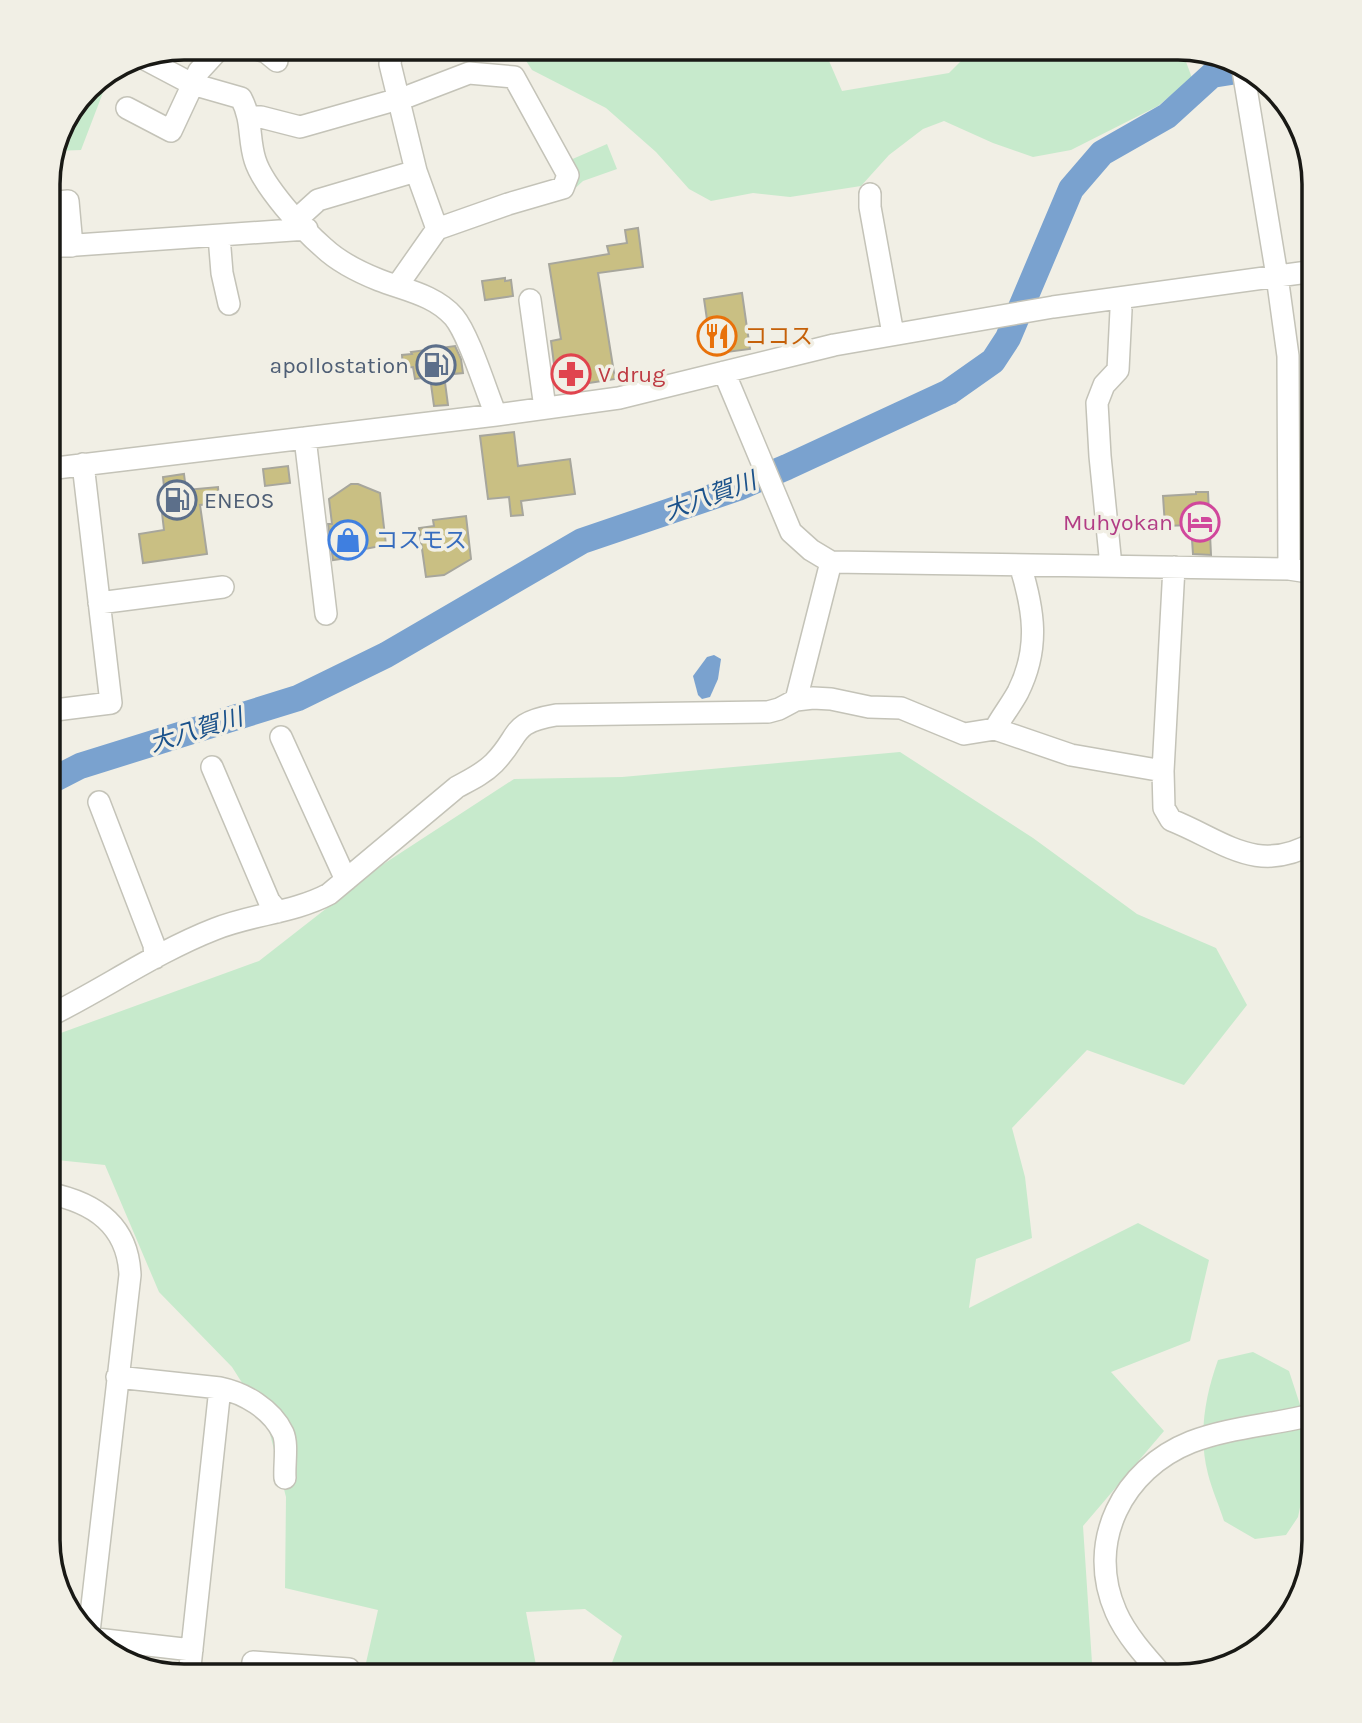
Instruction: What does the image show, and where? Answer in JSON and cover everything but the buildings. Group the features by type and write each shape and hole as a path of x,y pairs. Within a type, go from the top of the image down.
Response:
{"street":[{"path":"127,108 171,131 192,84 209,60"},
{"path":"390,60 416,171 437,229"},
{"path":"153,64 192,84 241,98 249,117 256,164 268,184 322,247 346,265 436,300 456,319 496,415"},
{"path":"249,117 261,117 300,127 399,99 469,73 514,77 568,175 563,188 437,229 397,286"},
{"path":"1244,79 1288,356 1289,569"},
{"path":"60,246 219,236 302,224 318,200 416,171"},
{"path":"870,194 892,334"},
{"path":"60,201 68,201 72,246"},
{"path":"219,236 222,273 229,304"},
{"path":"60,467 620,398 834,345 892,334 1053,307 1302,273"},
{"path":"530,300 545,408"},
{"path":"1111,566 1097,403 1104,385 1118,370 1121,310"},
{"path":"724,372 791,532 811,551 831,562 1302,571"},
{"path":"305,438 326,614"},
{"path":"60,709 111,703 83,464"},
{"path":"796,700 831,562"},
{"path":"995,729 1019,689 1034,637 1031,608 1020,565"},
{"path":"1174,567 1163,771 1164,808 1167,816 1217,842 1252,855 1277,857 1302,850"},
{"path":"99,603 223,587"},
{"path":"60,1010 219,927 312,903 329,894 457,786 479,776 494,763 517,731 536,718 556,715 768,712 796,700 822,698 869,707 901,708 964,734 995,729 1070,755 1163,771"},
{"path":"281,737 346,880"},
{"path":"212,767 269,901 278,912"},
{"path":"99,802 154,945 155,958"},
{"path":"60,1197 76,1201 104,1217 113,1226 127,1251 130,1275 90,1621"},
{"path":"117,1377 220,1388 247,1398 270,1414 284,1434 285,1478"},
{"path":"190,1664 220,1388"},
{"path":"1154,1664 1124,1626 1110,1593 1105,1551 1112,1521 1124,1496 1141,1473 1157,1460 1191,1442 1223,1432 1302,1417"},
{"path":"112,1641 192,1650"},
{"path":"253,1664 280,1664"}],"green space":[{"path":"525,60 829,60 842,91 949,73 962,60 1185,60 1192,78 1158,106 1071,150 1033,157 944,121 923,129 889,155 861,186 790,197 753,193 711,201 689,189 656,152 606,108 532,70"},
{"path":"105,88 81,150 64,151 80,115"},
{"path":"607,144 617,169 583,181 570,193 568,161"},
{"path":"900,752 1033,838 1137,914 1216,948 1247,1005 1184,1085 1087,1050 1012,1128 1025,1177 1032,1238 976,1259 969,1308 1138,1223 1209,1260 1190,1341 1111,1372 1164,1431 1083,1526 1092,1663 1095,1664 612,1664 622,1636 585,1609 526,1612 536,1664 366,1664 378,1610 285,1588 286,1497 267,1422 232,1367 159,1292 105,1165 60,1160 60,1033 259,961 382,865 514,779 622,777"},
{"path":"1253,1352 1289,1371 1302,1411 1302,1498 1298,1517 1286,1535 1255,1539 1224,1521 1208,1474 1203,1431 1206,1402 1218,1360"}],"water":[{"path":"714,655 721,659 718,679 710,697 702,699 698,695 693,676 707,657"}],"waterway":[{"name":"大八賀川","path":"60,776 80,766 298,698 386,655 582,541 738,488 949,392 993,361 1008,338 1071,189 1102,153 1167,116 1212,75 1232,72"}],"place":[{"name":"ココス","path":"717,336"},
{"name":"apollostation","path":"436,365"},
{"name":"V drug","path":"571,374"},
{"name":"ENEOS","path":"177,500"},
{"name":"Muhyokan","path":"1200,522"},
{"name":"コスモス","path":"348,540"}]}
